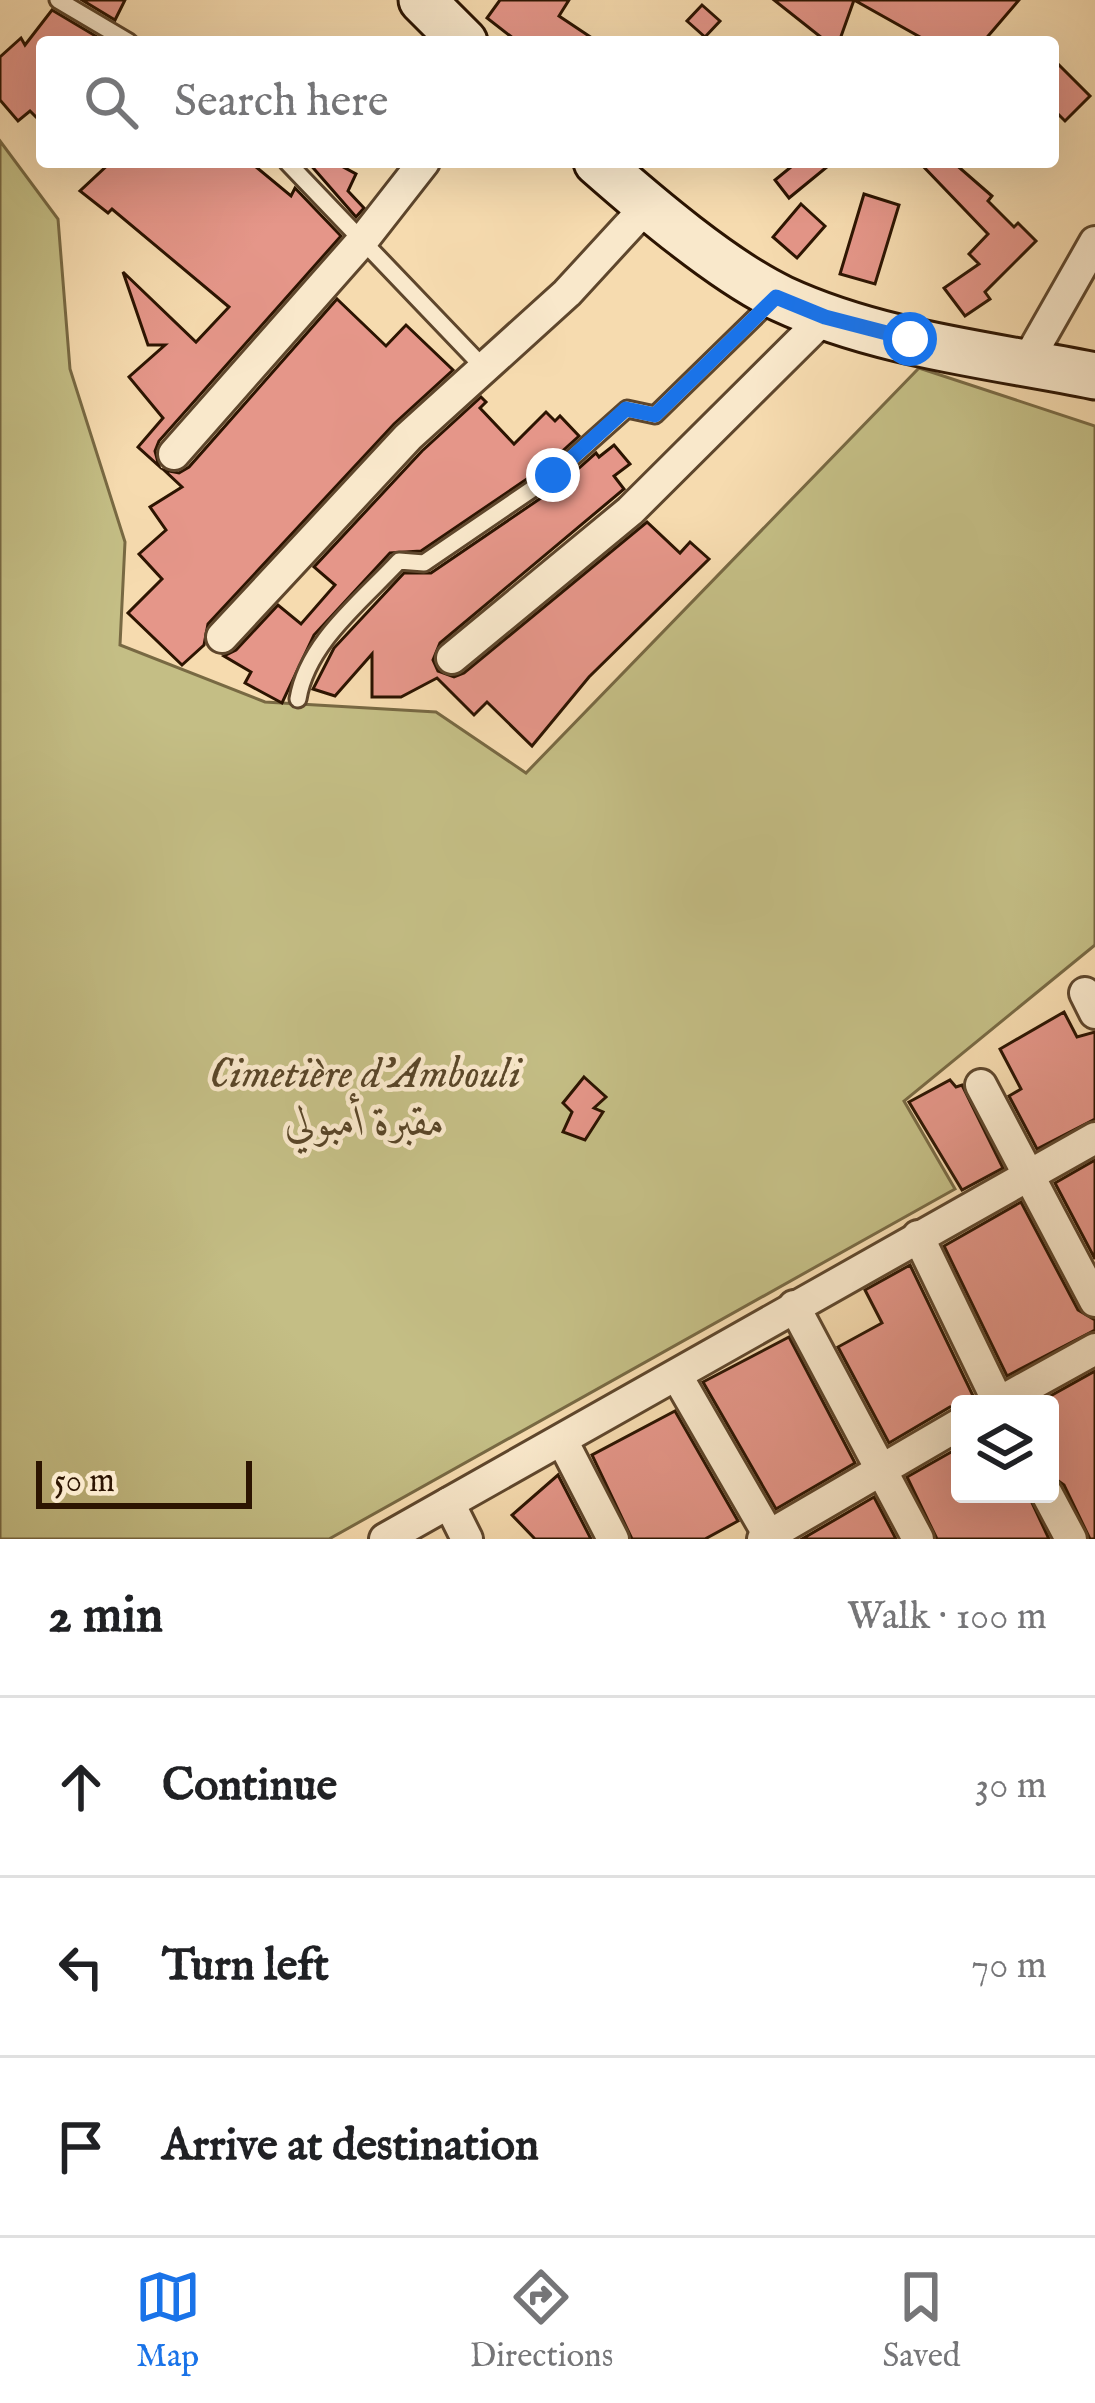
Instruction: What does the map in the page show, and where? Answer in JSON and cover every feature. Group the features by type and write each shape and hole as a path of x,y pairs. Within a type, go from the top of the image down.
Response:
{"street":[{"path":"422,0 458,36"},
{"path":"174,454 363,240 419,168"},
{"path":"604,168 647,206 776,297 825,317 1025,365 1095,376"},
{"path":"222,637 408,437 567,293 647,206"},
{"path":"1025,365 1095,242"},
{"path":"452,658 630,511 825,317"},
{"path":"981,1084 1095,1301"},
{"path":"386,1539 1095,1138"},
{"path":"917,1235 994,1395"},
{"path":"794,1306 918,1539"},
{"path":"1014,1395 1095,1348"},
{"path":"677,1376 768,1538 951,1429"},
{"path":"563,1442 613,1539"},
{"path":"1052,1503 1071,1539"},
{"path":"449,1504 467,1539"}],"lane":[{"path":"58,0 119,36"},
{"path":"293,168 485,369"},
{"path":"298,698 302,676 323,642 399,561 424,563 553,475 626,409 655,415 776,297"}],"green space":[{"name":"Cimetière d'Ambouli مقبرة أمبولي","path":"0,141 58,219 70,369 125,542 120,645 265,702 436,712 526,773 919,368 1095,426 1095,945 904,1101 955,1189 329,1539 0,1539"}],"building":[{"path":"82,0 125,0 115,20"},
{"path":"500,0 569,0 559,16 589,36 510,36 487,18"},
{"path":"774,0 854,0 841,36 819,36"},
{"path":"854,0 1019,0 988,36 918,36"},
{"path":"702,5 720,21 704,36 687,21"},
{"path":"52,10 96,36 36,36 36,117 30,111 18,121 0,100 0,57 21,38 25,45"},
{"path":"1059,65 1090,96 1065,121 1059,115"},
{"path":"105,168 257,168 291,196 295,188 341,236 159,441 155,451 159,466 138,447 163,418 129,377 165,345 148,345 123,272 196,342 229,307 112,209 108,213 80,191"},
{"path":"313,168 345,168 356,174 348,191 364,208 356,217"},
{"path":"790,168 826,168 789,198 775,180"},
{"path":"925,168 960,168 992,196 988,201 1014,227 1018,223 1036,241 985,292 990,299 965,316 944,288 979,264 969,254 988,234"},
{"path":"864,194 899,205 875,284 840,274"},
{"path":"801,204 825,226 797,258 773,237"},
{"path":"337,299 386,346 406,325 453,370 394,424 208,624 204,645 182,665 128,613 162,579 139,554 166,530 150,507 182,487 164,470 179,473 189,467"},
{"path":"481,397 486,402 480,408 514,444 546,412 555,421 560,416 579,436 546,466 421,551 390,553 314,635 282,703 245,683 251,672 224,656 236,650 278,605 301,624 335,585 314,567 422,451"},
{"path":"614,445 630,464 614,476 624,489 440,643 433,660 438,671 454,677 464,673 647,522 680,553 690,542 709,559 589,677 532,746 487,702 474,715 437,678 401,697 372,697 372,654 335,696 313,689 334,648 404,573 431,573 560,485 596,453 599,457"},
{"path":"1064,1012 1077,1037 1095,1032 1095,1119 1037,1149 1009,1096 1021,1089 1000,1049"},
{"path":"584,1077 606,1097 594,1108 603,1112 585,1140 563,1132 572,1112 563,1103"},
{"path":"950,1080 956,1087 962,1085 1003,1168 962,1190 909,1102"},
{"path":"1095,1160 1095,1259 1055,1183"},
{"path":"1021,1202 1078,1310 1095,1320 1095,1330 1007,1376 944,1246"},
{"path":"910,1265 973,1395 951,1395 951,1407 889,1443 838,1347 882,1323 865,1290"},
{"path":"789,1337 855,1463 776,1509 703,1382"},
{"path":"1095,1371 1095,1539 1090,1539 1059,1481 1059,1395 1052,1395"},
{"path":"675,1411 738,1521 705,1539 632,1539 592,1455"},
{"path":"951,1452 951,1503 1032,1503 1049,1539 937,1539 907,1477"},
{"path":"558,1475 591,1539 535,1539 512,1515"},
{"path":"874,1497 896,1539 802,1539"}],"route":[{"path":"553,475 626,409 655,415 776,297 825,317 910,339"}]}
